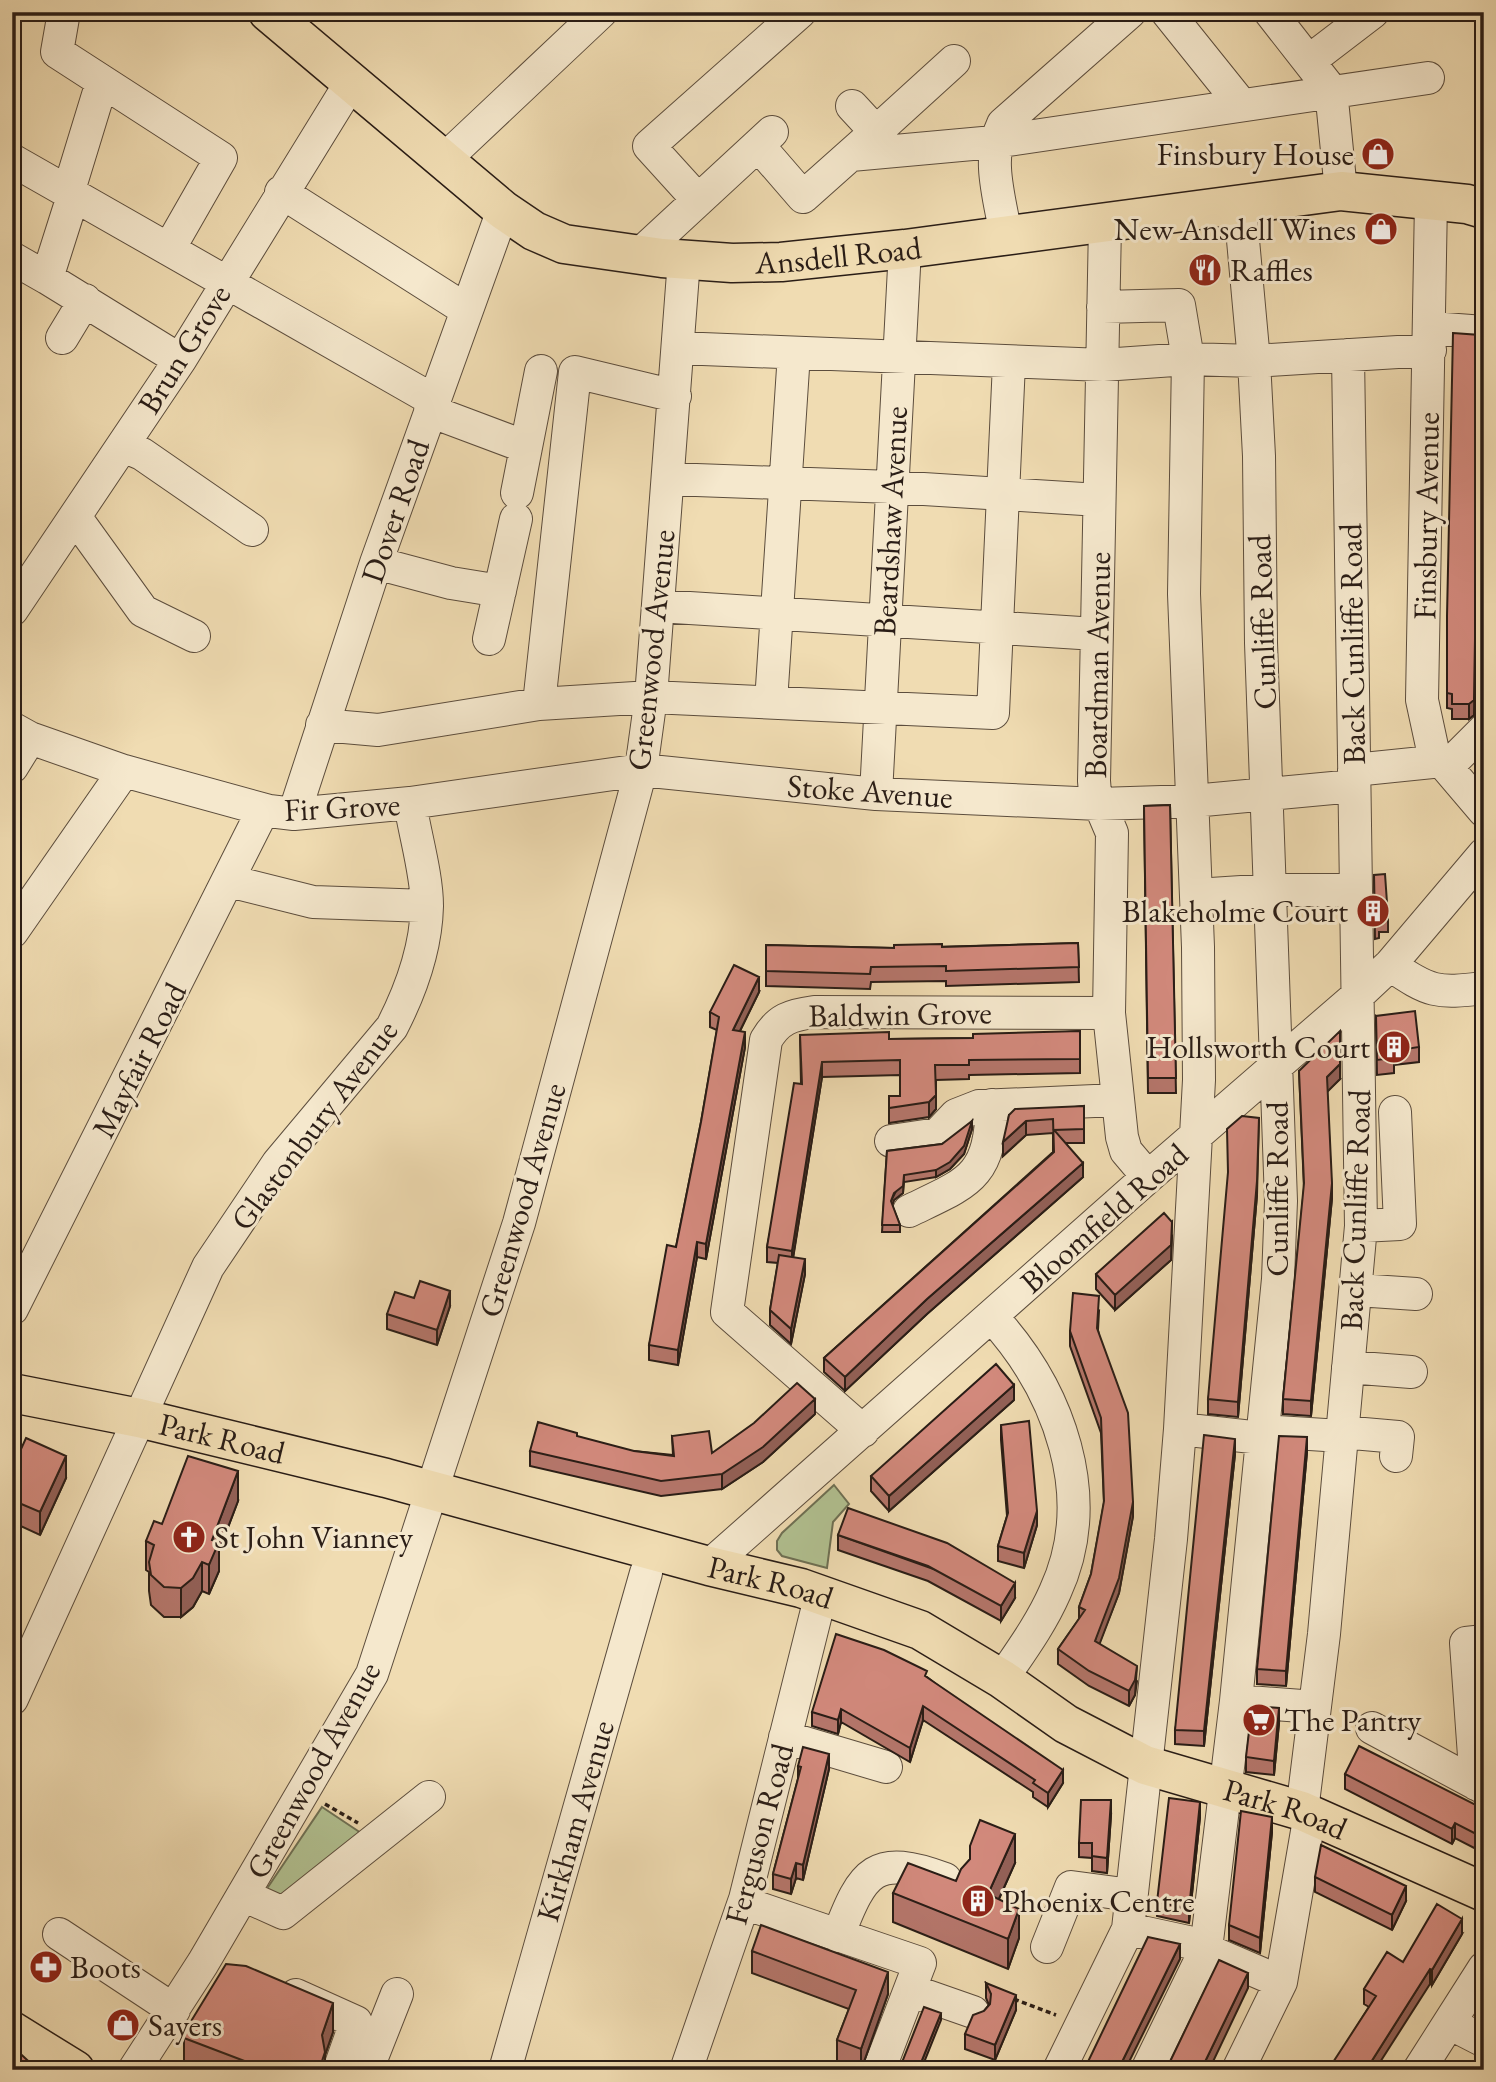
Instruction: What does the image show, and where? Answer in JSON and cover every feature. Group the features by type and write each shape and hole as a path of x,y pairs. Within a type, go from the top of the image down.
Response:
{"main road":[{"name":"Ansdell Road","path":"268,12 350,84 503,210 534,231 564,244 684,260 781,262 1105,225 1341,191 1484,209"},
{"name":"Park Road","path":"12,1392 139,1418 432,1490 821,1594 920,1630 1002,1679 1066,1724 1144,1765 1306,1812 1484,1892"},
{"path":"12,2031 75,2070"}],"street":[{"path":"64,12 57,52 221,158 169,249"},
{"path":"444,160 601,12"},
{"path":"698,200 649,146 800,12"},
{"path":"1006,236 994,164 994,142 1003,124 1130,12"},
{"path":"1167,12 1240,103"},
{"path":"1270,12 1331,90 1341,191"},
{"path":"1309,61 1373,12"},
{"path":"639,255 765,138 803,197 954,61"},
{"path":"850,155 994,142 1240,103 1428,78"},
{"path":"47,278 102,82"},
{"name":"Brun Grove","path":"12,610 180,359 350,84"},
{"path":"852,106 876,132"},
{"path":"12,160 72,191 431,405 526,447"},
{"path":"281,192 465,309"},
{"name":"Finsbury Avenue","path":"1431,201 1422,700 1433,751 1484,811"},
{"name":"Cunliffe Road","path":"1147,2070 1206,1949 1236,1700 1278,1279 1281,1201 1254,361 1240,207"},
{"name":"Dover Road","path":"294,814 376,563 465,309 503,210"},
{"name":"Boardman Avenue","path":"1105,225 1094,781 1099,804 1112,833 1109,1013 1117,1100 1126,1151 1148,1177"},
{"name":"Beardshaw Avenue","path":"876,794 905,249"},
{"path":"12,258 180,359"},
{"name":"Greenwood Avenue","path":"134,2070 174,2010 214,1969 243,1895 372,1674 519,1223 641,770 651,697 684,260"},
{"path":"62,338 85,300"},
{"path":"1059,2070 1128,1929 1171,1539 1197,1136 1196,895 1184,594 1188,359 1179,305 1103,307"},
{"path":"678,348 1103,365 1188,359 1254,361 1348,355 1430,339 1484,332"},
{"path":"771,702 794,353"},
{"name":"Back Cunliffe Road","path":"1238,2070 1281,1982 1306,1812 1357,1290 1361,1226 1359,995 1354,890 1348,355"},
{"path":"322,725 379,730 539,704 651,697 993,713 1009,363"},
{"path":"489,639 517,506 541,371"},
{"path":"539,704 575,372 675,396"},
{"path":"123,446 142,454 252,530"},
{"path":"668,479 892,487 1100,500"},
{"path":"76,518 143,611 194,636"},
{"path":"376,563 451,583 500,591"},
{"path":"658,606 1096,634"},
{"path":"1444,764 1484,730"},
{"path":"12,767 21,733"},
{"name":"Fir Grove","path":"21,733 124,771 263,810 294,814 410,803 641,770"},
{"name":"Stoke Avenue","path":"641,770 876,794 1099,804 1193,801 1269,794 1444,764"},
{"path":"12,932 124,771"},
{"name":"Glastonbury Avenue","path":"12,1699 208,1267 278,1163 393,1027 417,970 427,906 410,803"},
{"name":"Mayfair Road","path":"12,1309 263,810"},
{"name":"Bloomfield Road","path":"709,1566 1148,1177 1359,995 1391,965 1484,854"},
{"path":"229,881 313,902 427,906"},
{"path":"1196,895 1272,890 1354,890"},
{"path":"1391,965 1433,991 1484,988"},
{"name":"Baldwin Grove","path":"863,1431 727,1312 766,1040 782,1019 814,1012 1109,1013"},
{"path":"891,1142 934,1136 956,1115 992,1105 1117,1100"},
{"path":"909,1210 947,1193 978,1171 991,1129 992,1105"},
{"path":"1361,1226 1400,1224 1395,1112"},
{"path":"1357,1290 1416,1294"},
{"path":"992,1317 1014,1341 1058,1422 1068,1447 1071,1490 1069,1550 1056,1591 1038,1626 1002,1679"},
{"path":"1348,1367 1412,1372"},
{"path":"1180,1429 1398,1437 1396,1456"},
{"name":"Kirkham Avenue","path":"505,2070 646,1573"},
{"name":"Ferguson Road","path":"686,2070 744,1903 821,1594"},
{"path":"1480,1786 1466,1643 1484,1641"},
{"path":"1236,1700 1315,1707"},
{"path":"1372,1728 1480,1786"},
{"path":"785,1737 886,1767"},
{"path":"243,1895 283,1913 377,1835 429,1797"},
{"path":"838,1936 857,1893 878,1870 907,1866 953,1882"},
{"path":"1047,1947 1071,1887 1131,1895"},
{"path":"744,1903 920,1963 880,2070"},
{"path":"1128,1929 1206,1949 1281,1982"},
{"path":"59,1934 174,2010"},
{"path":"1419,2070 1484,1968"},
{"path":"271,1985 356,2022 339,2070"},
{"path":"910,1990 973,2012"},
{"path":"367,2070 397,1994"},
{"path":"1449,2023 1484,2041"}],"path":[{"path":"304,1791 377,1835"},
{"path":"1010,1998 1081,2025"}],"green space":[{"path":"834,1485 849,1504 833,1522 827,1568 782,1556 777,1550 777,1541 782,1533"},
{"path":"322,1807 367,1837 286,1900 266,1890"}],"building":[{"path":"1453,333 1480,335 1474,700 1469,704 1452,704 1452,694 1447,693"},
{"path":"1170,805 1176,1078 1148,1078 1144,806"},
{"path":"1385,874 1388,917 1379,918 1379,923 1375,924 1374,875"},
{"path":"1078,943 1079,967 946,971 946,966 871,967 870,974 766,971 766,945 894,948 894,945 942,944 942,947"},
{"path":"734,965 759,977 733,1030 745,1032 706,1244 697,1242 678,1350 649,1345 667,1245 676,1247 701,1122 719,1017 710,1012"},
{"path":"1415,1011 1419,1047 1393,1051 1394,1058 1377,1060 1376,1016"},
{"path":"1080,1031 1080,1059 969,1060 969,1065 935,1065 936,1095 929,1102 889,1108 889,1096 900,1096 900,1060 822,1062 792,1251 767,1247 794,1083 802,1084 800,1035 889,1032 889,1039 973,1038 973,1034"},
{"path":"1340,1031 1340,1064 1327,1077 1332,1183 1311,1401 1283,1399 1304,1183 1299,1071"},
{"path":"1084,1106 1084,1129 1054,1130 1083,1163 927,1299 845,1377 824,1358 1054,1152 1053,1119 1026,1121 1003,1142 1009,1115 1015,1109"},
{"path":"1242,1116 1259,1118 1257,1181 1238,1402 1208,1399 1228,1172 1227,1129"},
{"path":"972,1121 964,1146 950,1162 936,1170 904,1175 903,1186 894,1193 891,1201 900,1225 882,1225 887,1151 942,1144"},
{"path":"1164,1213 1172,1222 1171,1245 1115,1295 1096,1274"},
{"path":"779,1255 805,1259 791,1329 770,1310"},
{"path":"420,1281 450,1291 437,1330 387,1314 395,1292 414,1298"},
{"path":"1073,1293 1099,1296 1097,1328 1128,1413 1133,1502 1119,1578 1095,1641 1137,1666 1135,1680 1129,1691 1089,1671 1058,1649 1085,1610 1079,1607 1091,1574 1104,1501 1101,1418 1070,1331"},
{"path":"996,1364 1014,1385 889,1496 871,1476"},
{"path":"797,1383 815,1399 763,1447 722,1474 661,1481 530,1451 538,1422 577,1433 577,1436 634,1451 674,1456 672,1436 709,1431 712,1453 754,1423"},
{"path":"1029,1421 1037,1511 1024,1553 998,1546 1008,1513 1001,1425"},
{"path":"1204,1435 1235,1439 1204,1731 1175,1730"},
{"path":"1279,1436 1307,1437 1286,1671 1257,1669"},
{"path":"26,1438 66,1456 40,1512 12,1500 12,1456 17,1458"},
{"path":"188,1456 238,1471 212,1540 219,1542 209,1565 202,1562 193,1578 181,1588 164,1587 151,1575 149,1562 154,1545 146,1541 154,1521 162,1524"},
{"path":"848,1508 947,1543 1015,1583 1001,1606 928,1566 838,1535"},
{"path":"836,1634 884,1650 927,1671 925,1676 1063,1770 1048,1793 1033,1783 1035,1780 923,1706 910,1748 841,1709 838,1720 812,1712"},
{"path":"1252,1706 1279,1708 1274,1761 1246,1757"},
{"path":"1359,1746 1484,1809 1484,1838 1455,1823 1452,1829 1345,1774"},
{"path":"803,1747 829,1754 803,1865 796,1863 791,1879 773,1874 801,1767 798,1766"},
{"path":"1169,1798 1200,1802 1189,1909 1157,1902"},
{"path":"1081,1800 1111,1800 1107,1858 1092,1856 1092,1843 1079,1843"},
{"path":"1241,1811 1272,1817 1260,1938 1229,1925"},
{"path":"980,1820 1015,1834 988,1894 1019,1909 1008,1939 893,1893 908,1863 956,1881 961,1869 970,1859 970,1846"},
{"path":"1321,1845 1406,1886 1392,1915 1315,1877"},
{"path":"1437,1904 1462,1919 1432,1970 1430,1969 1366,2070 1328,2070 1376,1996 1364,1989 1387,1952 1403,1962"},
{"path":"761,1925 888,1972 861,2049 837,2040 856,1990 752,1951"},
{"path":"1148,1937 1180,1944 1118,2070 1084,2070"},
{"path":"1219,1960 1248,1973 1201,2070 1166,2070"},
{"path":"226,1964 246,1966 333,2003 322,2035 325,2052 319,2070 268,2070 184,2038 185,2031"},
{"path":"986,1983 1016,1995 995,2045 965,2034 973,2015 984,2011 990,2004 991,1994"},
{"path":"924,2007 941,2013 918,2070 899,2070"},
{"path":"12,2046 38,2070 12,2070"}],"place":[{"name":"Finsbury House","path":"1378,154"},
{"name":"New Ansdell Wines","path":"1381,229"},
{"name":"Raffles","path":"1205,270"},
{"name":"Blakeholme Court","path":"1373,911"},
{"name":"Hollsworth Court","path":"1394,1047"},
{"name":"St John Vianney","path":"189,1537"},
{"name":"The Pantry","path":"1259,1720"},
{"name":"Phoenix Centre","path":"978,1901"},
{"name":"Boots","path":"46,1967"},
{"name":"Sayers","path":"123,2025"}]}
